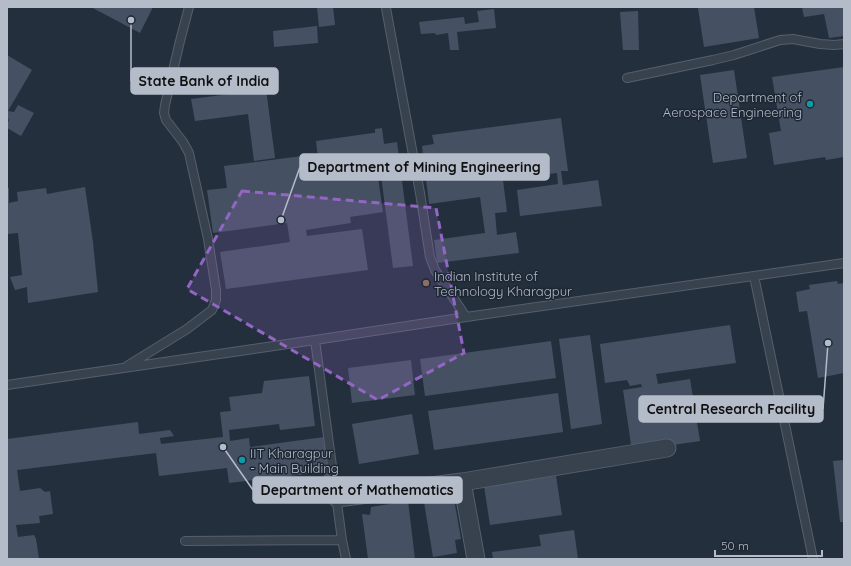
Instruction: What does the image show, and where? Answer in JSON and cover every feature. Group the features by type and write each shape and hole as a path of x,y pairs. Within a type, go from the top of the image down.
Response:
{"street":[{"path":"337,498 462,482 667,448"},
{"path":"462,482 476,559"}],"lane":[{"path":"123,368 187,329 212,310 216,300 216,290 208,239 189,153 183,142 166,120 164,113 189,7"},
{"path":"386,8 430,256 435,270 466,317"},
{"path":"627,78 713,60 780,40 793,39 820,44 844,44"},
{"path":"7,385 844,263"},
{"path":"754,276 813,559"},
{"path":"315,340 342,540 346,559"},
{"path":"185,541 342,540"}],"highlighted area":[{"path":"242,191 436,208 464,353 378,400 187,289"}],"building":[{"path":"91,7 153,7 140,33"},
{"path":"317,7 333,7 335,25 319,27"},
{"path":"754,7 759,38 704,47 698,8"},
{"path":"802,7 844,7 844,36 829,38 824,14 804,17"},
{"path":"494,9 496,28 457,32 459,50 450,50 448,33 436,35 435,33 421,34 419,22 464,17 465,24 479,22 477,11"},
{"path":"638,11 639,50 623,50 620,12"},
{"path":"317,26 318,43 274,47 273,31"},
{"path":"7,55 32,70 8,111 14,112 18,105 34,113 21,136 7,128 9,120 7,118"},
{"name":"Department of Aerospace Engineering","path":"844,67 844,157 826,160 825,157 774,165 769,133 781,131 772,77"},
{"name":"Department of Aerospace Engineering","path":"734,70 747,158 713,163 700,75"},
{"path":"254,85 255,90 266,89 275,158 254,161 248,114 195,121 191,99 245,92 244,87"},
{"path":"561,118 568,171 561,171 563,185 598,180 602,206 520,216 517,190 558,184 557,173 503,180 507,212 495,213 497,235 516,232 519,253 437,263 434,240 485,233 480,197 429,204 422,146 434,144 432,135"},
{"path":"382,128 384,144 397,142 413,266 393,268 379,160 319,168 316,141 375,133 375,129"},
{"path":"302,156 304,173 376,163 383,212 350,217 351,223 306,230 307,236 362,229 368,270 226,289 220,252 290,242 287,223 213,233 207,190 227,188 224,166"},
{"path":"85,187 98,292 28,303 27,287 15,290 10,277 22,275 18,233 7,234 7,188 9,188 9,203 18,201 17,192 46,188 47,194"},
{"path":"837,281 838,284 844,283 844,373 818,378 807,311 799,312 796,292 810,289 809,285"},
{"path":"730,325 736,363 656,374 658,384 690,379 700,441 632,451 623,390 642,387 641,384 630,386 627,380 605,383 600,344"},
{"path":"590,335 602,424 571,429 559,339"},
{"path":"551,341 556,378 425,396 420,359"},
{"path":"411,360 415,395 352,403 348,368"},
{"name":"IIT Kharagpur - Main Building","path":"309,376 315,426 280,430 279,424 229,430 230,441 249,438 250,447 324,437 329,477 324,478 324,472 229,483 227,468 159,476 156,453 17,470 20,491 40,488 45,492 50,491 53,514 39,516 40,523 16,525 18,537 34,535 39,559 7,559 7,439 138,422 139,434 170,430 174,436 160,438 161,444 223,437 220,412 231,411 229,397 262,393 264,381"},
{"path":"558,393 563,432 434,450 428,411"},
{"path":"412,414 419,454 359,464 352,424"},
{"path":"844,460 844,522 840,522 833,461"},
{"path":"556,476 562,515 490,525 484,486"},
{"path":"446,492 447,500 454,499 461,539 455,540 457,553 433,557 423,496"},
{"path":"408,501 415,559 368,559 362,514 370,515 371,507"},
{"path":"574,530 578,559 493,559 492,552 541,546 539,535"}],"place":[{"name":"State Bank of India","path":"131,20"},
{"name":"Department of Aerospace Engineering","path":"810,104"},
{"name":"Department of Mining Engineering","path":"281,220"},
{"name":"Indian Institute of Technology Kharagpur","path":"426,283"},
{"name":"Central Research Facility","path":"828,343"},
{"name":"Department of Mathematics","path":"223,447"},
{"name":"IIT Kharagpur - Main Building","path":"242,460"}]}
